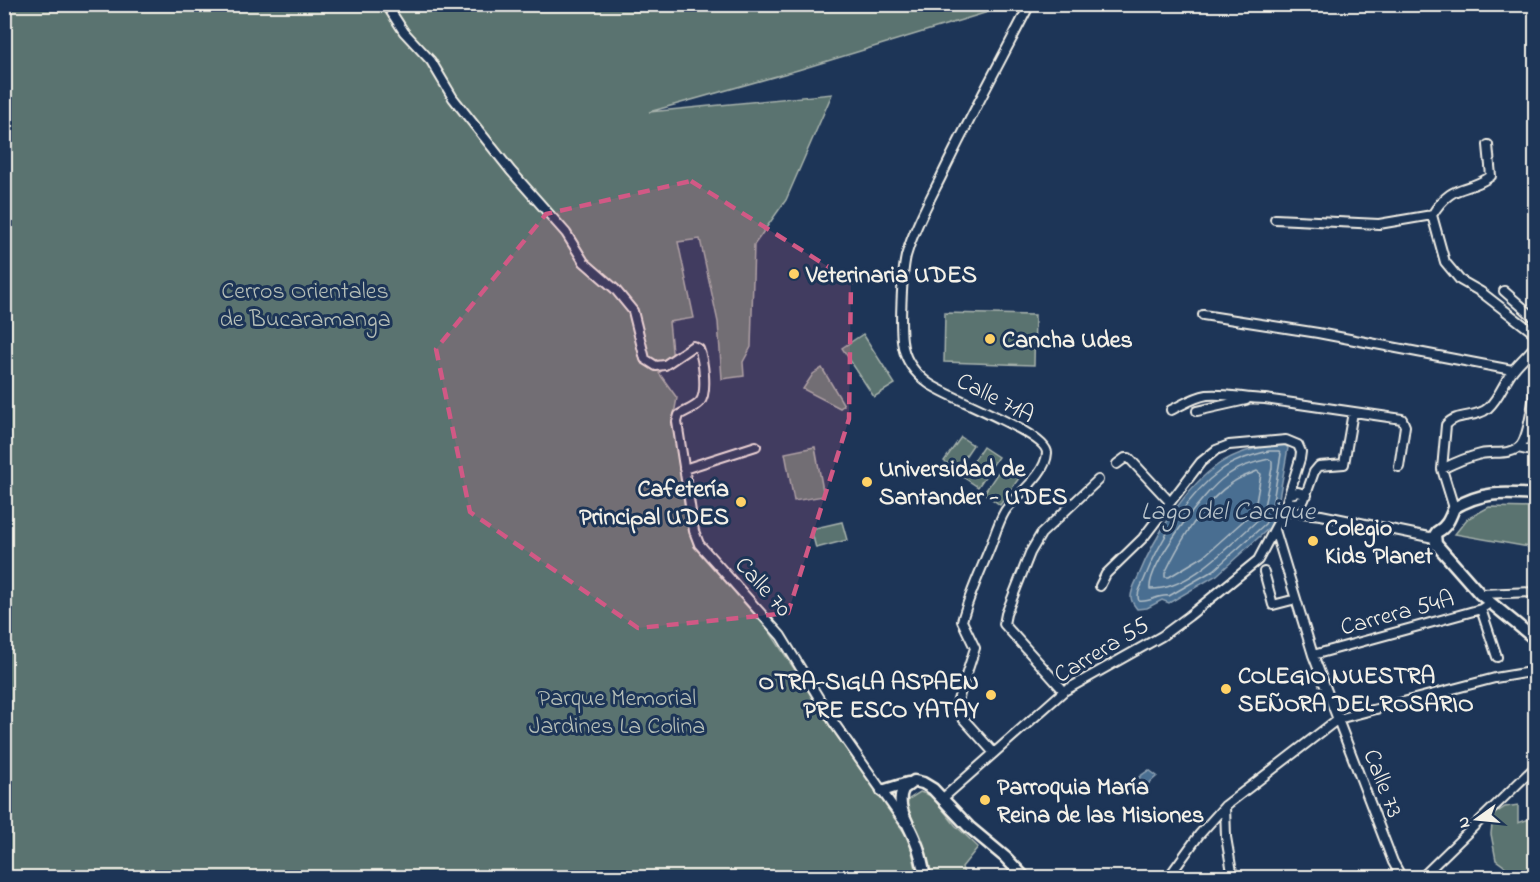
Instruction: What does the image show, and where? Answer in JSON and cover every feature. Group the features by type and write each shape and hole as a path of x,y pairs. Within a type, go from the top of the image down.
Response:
{"street":[{"name":"Calle 70","path":"386,4 404,32 430,61 453,99 511,171 566,233 584,262 615,288 633,310 645,358 656,366 665,365 696,346 703,362 704,389 700,402 677,418 694,531 699,544 781,636 834,723 913,835"},
{"name":"Calle 71A","path":"994,753 958,713 956,706 975,648 962,621 1004,512 1032,481 1042,467 1047,452 1039,441 928,383 911,366 903,346 902,336 906,259 915,230 958,141 1030,4"},
{"path":"1488,145 1491,176 1449,194 1438,204 1432,215 1445,262 1460,280 1481,292 1534,333 1536,338"},
{"path":"1275,219 1379,224 1432,215"},
{"path":"1504,291 1536,320"},
{"path":"1203,315 1318,333 1512,370"},
{"path":"1497,657 1485,606 1479,594 1436,544 1434,538 1450,520 1454,508 1442,469 1446,425 1458,417 1487,409 1497,398 1512,370 1536,344"},
{"path":"1442,469 1480,454 1502,453 1518,448 1526,435 1536,382"},
{"path":"1171,410 1205,395 1219,394 1402,419 1405,422 1399,467"},
{"path":"1197,411 1250,399"},
{"path":"1289,498 1301,502 1307,495 1315,468 1324,465 1342,466 1345,462 1353,412"},
{"name":"Carrera 55","path":"942,799 1064,692 1146,646 1189,616 1258,560 1284,511 1301,452 1298,445 1286,440 1229,445 1216,450 1201,462 1170,502"},
{"path":"684,469 756,446"},
{"path":"1518,448 1536,452"},
{"path":"1100,586 1106,574 1143,538 1170,502 1128,458 1118,465"},
{"path":"1064,692 1004,624 1030,554 1041,534 1098,480"},
{"path":"1454,508 1470,498 1487,494 1536,495"},
{"path":"1284,511 1321,515 1434,538"},
{"name":"Calle 73","path":"1275,530 1313,655 1393,862 1402,878"},
{"path":"1264,572 1273,605 1296,599"},
{"name":"Carrera 54A","path":"1479,594 1536,592"},
{"path":"1485,606 1536,640"},
{"name":"Carrera 54A","path":"1313,655 1485,606"},
{"path":"1168,878 1199,835 1225,807 1338,719 1472,684 1536,671"},
{"path":"1421,878 1536,766"},
{"path":"882,791 918,781 933,789 969,827 1005,857 1025,878"},
{"path":"903,813 900,795 903,789 912,782"},
{"path":"903,813 903,799 906,793 921,786 933,789"},
{"path":"1225,807 1226,837 1233,878"},
{"name":"Calle 70","path":"903,813 913,835 925,878"}],"highlighted area":[{"path":"691,181 851,281 849,419 788,613 638,628 470,512 436,349 546,214"}],"green space":[{"name":"Cerros Orientales de Bucaramanga","path":"5,5 1011,5 798,70 649,112 832,94 786,200 754,245 751,347 743,362 744,376 722,379 718,322 700,239 678,242 694,318 669,322 673,361 659,373 677,398 674,414 675,436 685,506 694,547 770,632 836,735 909,839 918,877 5,878"},
{"name":"Cancha Udes","path":"945,313 1035,315 1034,365 944,362"},
{"path":"863,334 895,384 874,397 842,348"},
{"path":"822,368 844,405 840,408 803,389 813,374"},
{"path":"961,437 973,445 956,470 944,461"},
{"path":"815,447 824,496 794,501 785,453"},
{"path":"983,447 998,457 978,487 963,477"},
{"path":"1005,462 1022,474 1000,505 984,493"},
{"path":"1489,507 1535,508 1535,548 1455,534 1467,519"},
{"path":"842,522 847,540 816,548 811,529"},
{"path":"920,792 932,796 955,825 978,847 962,867 965,877 930,877 921,839 907,813 906,805 909,799"},
{"path":"1518,805 1518,823 1535,817 1535,872 1531,877 1519,877 1496,860 1491,834 1493,815 1505,807"}],"water":[{"name":"Lago del Cacique","path":"1284,444 1288,448 1276,515 1269,528 1217,575 1169,603 1162,600 1147,608 1137,609 1132,602 1131,594 1145,561 1172,514 1194,486 1219,464 1242,452"},
{"path":"1149,770 1157,776 1146,786 1139,777"}],"place":[{"name":"Veterinaria UDES","path":"794,274"},
{"name":"Cancha Udes","path":"990,339"},
{"name":"Universidad de Santander - UDES","path":"867,482"},
{"name":"Cafetería Principal UDES","path":"741,502"},
{"name":"Colegio Kids Planet","path":"1313,541"},
{"name":"COLEGIO NUESTRA SEÑORA DEL ROSARIO","path":"1226,689"},
{"name":"OTRA-SIGLA ASPAEN PRE ESCO YATAY","path":"991,695"},
{"name":"Parroquia María Reina de las Misiones","path":"985,800"}],"park label":[{"name":"Parque Memorial Jardines La Colina","path":"617,711"}]}
